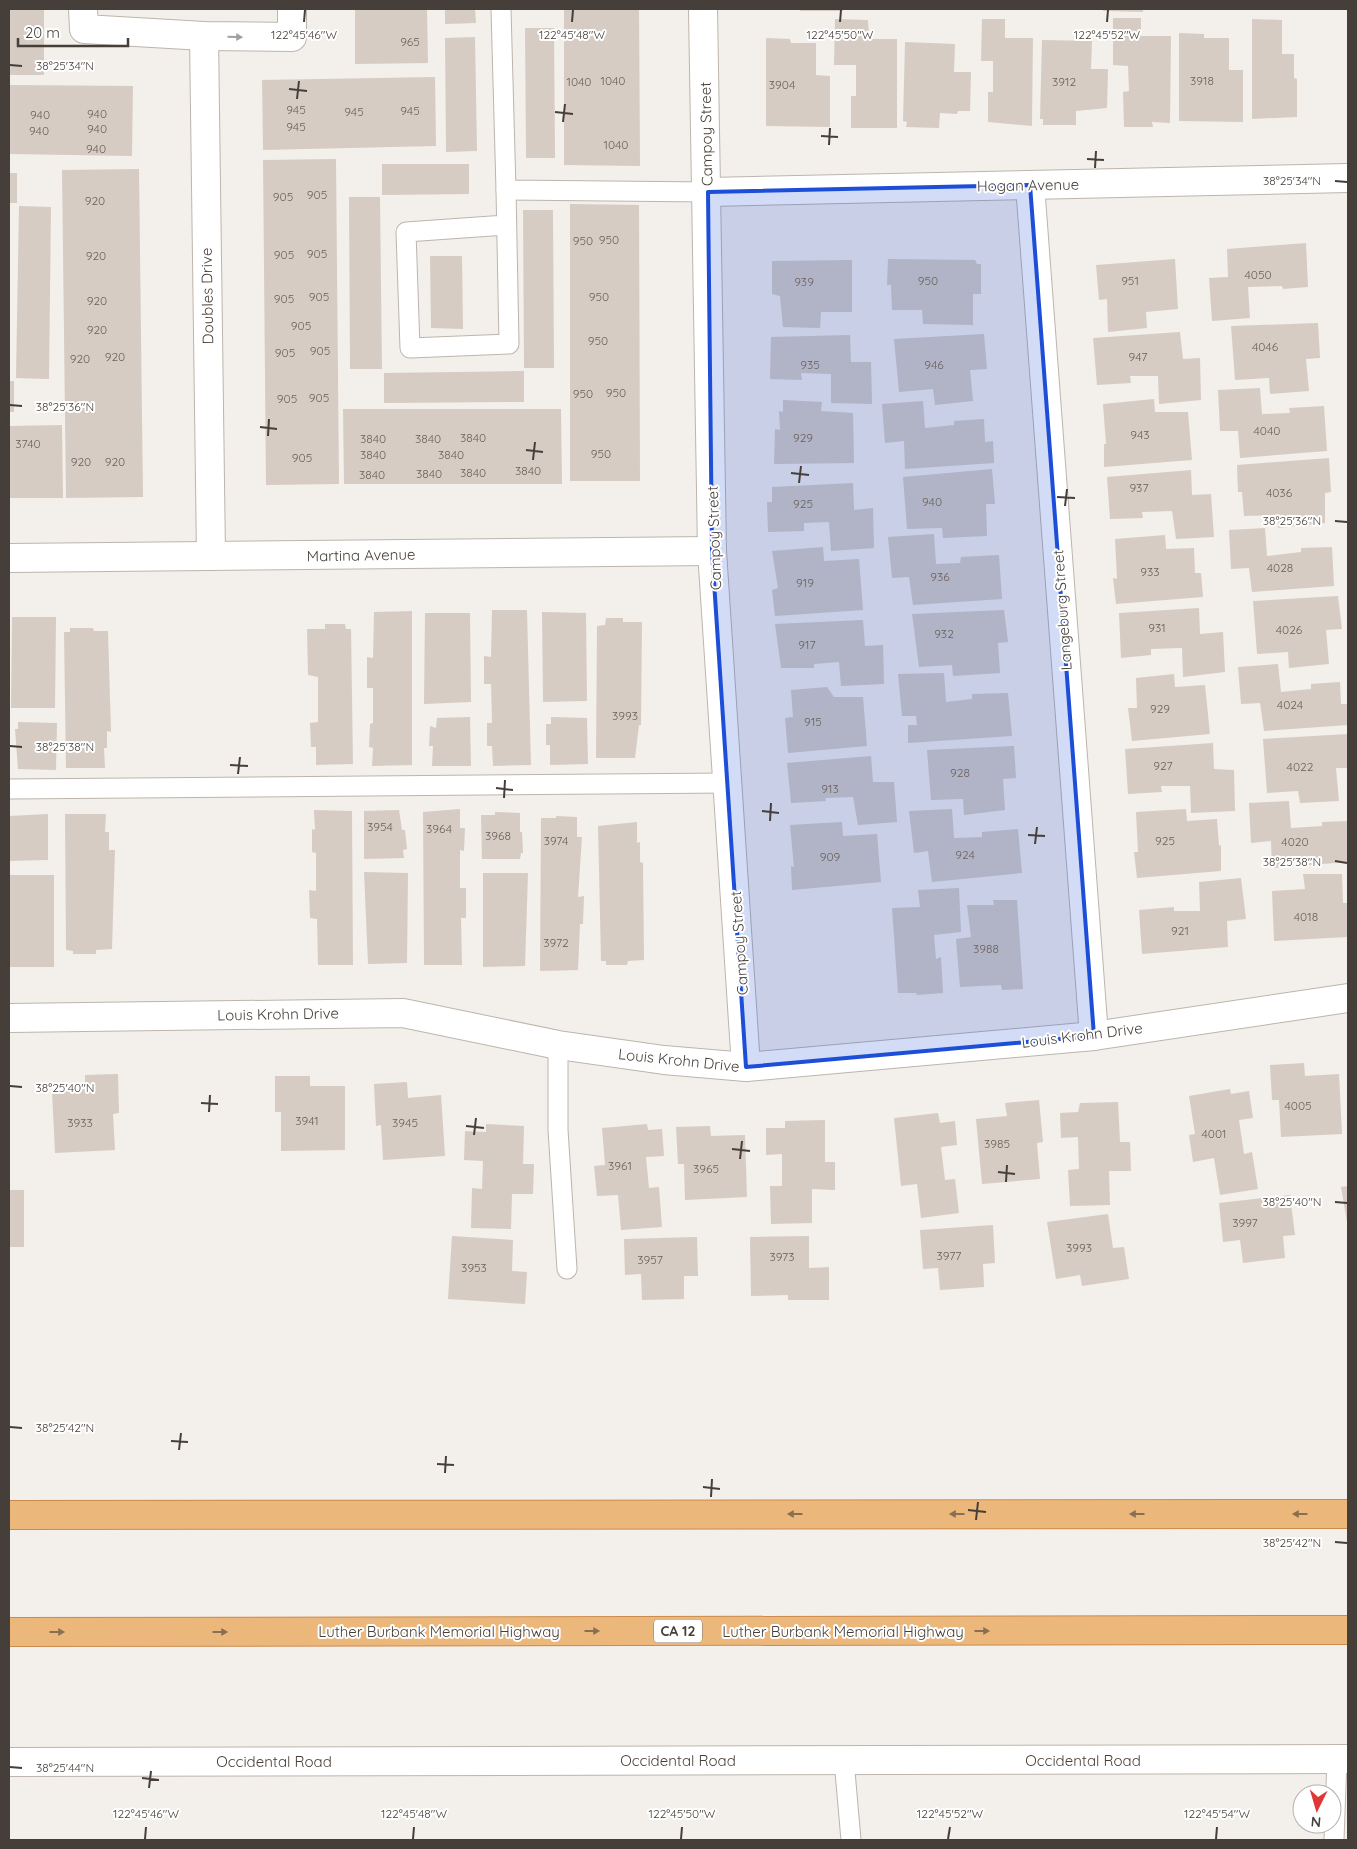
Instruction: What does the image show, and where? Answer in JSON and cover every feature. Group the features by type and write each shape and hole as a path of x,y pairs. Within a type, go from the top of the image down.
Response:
{"highway":[{"path":"9,1515 1348,1514"},
{"name":"Luther Burbank Memorial Highway","path":"9,1632 1348,1630"}],"street":[{"path":"83,9 84,29 204,36 292,37 292,9"},
{"name":"Campoy Street","path":"703,9 708,192 712,551 729,783 746,1067"},
{"name":"Doubles Drive","path":"204,36 210,556"},
{"name":"Hogan Avenue","path":"708,192 1348,178"},
{"name":"Langeburg Street","path":"1030,185 1094,1036"},
{"name":"Martina Avenue","path":"9,558 712,551"},
{"name":"Louis Krohn Drive","path":"9,1018 402,1013 558,1045 664,1060 746,1067 1094,1036 1348,998"},
{"name":"Occidental Road","path":"9,1762 1342,1759"}],"lane":[{"path":"501,9 509,344 410,348 406,232 506,225"},
{"path":"506,190 708,192"},
{"path":"9,789 729,783"},
{"path":"558,1045 558,1130 567,1269"},
{"path":"1334,1840 1342,1759"},
{"path":"844,1760 850,1840"}],"highlighted area":[{"path":"1030,185 1094,1036 746,1067 712,551 708,192"}],"building":[{"path":"9,9 44,9 44,75 9,75"},
{"path":"355,9 427,9 428,63 355,64"},
{"path":"445,9 475,9 476,23 445,24"},
{"path":"564,9 639,9 640,166 564,165"},
{"path":"800,9 843,9 843,11 800,11"},
{"path":"1103,9 1143,9 1143,12 1103,11"},
{"path":"1113,18 1141,18 1141,36 1171,36 1170,123 1152,122 1153,127 1124,127 1123,92 1129,91 1128,66 1113,65"},
{"path":"835,19 868,20 869,39 897,39 897,128 851,128 851,96 856,96 856,65 834,65"},
{"path":"982,19 1005,19 1005,38 1033,38 1032,126 988,122 988,92 993,92 993,61 981,61"},
{"path":"1252,19 1282,20 1282,54 1294,54 1294,78 1297,79 1297,117 1252,119"},
{"path":"525,28 554,28 555,158 526,158"},
{"path":"1179,33 1204,34 1204,38 1229,38 1229,70 1243,70 1243,122 1179,121"},
{"path":"475,37 477,151 446,152 445,38"},
{"path":"766,38 790,39 791,43 816,43 816,75 830,76 830,127 766,126"},
{"path":"1042,40 1092,41 1091,69 1108,69 1107,108 1076,111 1076,125 1043,125 1043,119 1040,119"},
{"path":"905,42 955,44 954,72 971,72 970,111 958,111 957,114 940,113 939,128 906,127 907,122 903,121"},
{"path":"435,77 436,146 263,150 262,80"},
{"path":"9,85 133,86 132,156 9,154"},
{"path":"336,159 339,484 266,485 263,160"},
{"path":"382,164 469,164 469,194 382,195"},
{"path":"139,169 143,497 66,498 62,170"},
{"path":"9,173 17,173 17,203 9,203"},
{"path":"349,197 380,197 382,369 350,369"},
{"path":"570,204 639,205 640,481 570,481"},
{"path":"19,206 51,207 49,379 16,378"},
{"path":"523,210 553,210 554,368 524,368"},
{"path":"1306,243 1308,287 1283,289 1282,286 1248,287 1250,318 1212,321 1209,278 1228,277 1227,249"},
{"path":"430,256 462,256 463,329 431,328"},
{"path":"888,259 975,260 977,264 981,264 981,294 973,294 973,325 923,324 922,310 892,310 891,285 887,285"},
{"path":"1175,259 1178,309 1146,312 1147,328 1108,332 1107,299 1099,300 1096,265"},
{"path":"852,260 852,312 821,312 820,328 783,327 780,296 772,294 772,261"},
{"path":"1318,323 1320,358 1306,359 1309,391 1270,394 1269,378 1235,380 1231,326"},
{"path":"1180,332 1183,359 1200,358 1201,400 1159,404 1158,376 1130,376 1131,383 1097,385 1093,338"},
{"path":"984,334 987,369 970,370 973,401 935,405 933,389 899,392 894,339"},
{"path":"850,335 851,362 871,362 872,404 831,403 831,374 801,373 802,380 770,379 771,337"},
{"path":"524,371 524,402 384,403 384,373"},
{"path":"9,381 14,381 14,412 9,412"},
{"path":"1260,388 1262,414 1290,413 1289,408 1324,406 1327,451 1240,458 1238,431 1220,431 1218,390"},
{"path":"1154,399 1155,412 1188,412 1192,460 1104,467 1104,444 1106,444 1103,404"},
{"path":"783,400 822,402 821,411 853,413 854,463 774,464 775,429 780,430 779,411 783,412"},
{"path":"923,401 925,428 954,425 954,421 984,419 985,442 993,441 994,463 905,469 904,441 885,443 882,404"},
{"path":"343,409 561,409 562,484 344,484"},
{"path":"62,425 63,498 9,498 9,426"},
{"path":"1329,458 1331,492 1325,493 1325,523 1278,528 1278,515 1244,516 1242,492 1238,492 1237,465"},
{"path":"992,469 995,504 986,504 987,536 943,538 942,528 907,529 903,477"},
{"path":"1191,470 1192,495 1211,494 1214,537 1176,539 1172,511 1142,512 1143,518 1110,519 1107,477"},
{"path":"853,483 854,510 873,508 874,548 831,551 829,522 804,523 804,531 768,532 767,502 772,502 772,487"},
{"path":"1265,528 1267,556 1301,552 1301,548 1332,547 1334,586 1252,592 1249,568 1231,569 1229,530"},
{"path":"934,534 936,564 960,563 961,557 999,555 1002,599 913,605 909,577 892,578 888,537"},
{"path":"1165,535 1166,549 1194,548 1195,573 1201,573 1203,597 1116,604 1113,578 1117,579 1115,539"},
{"path":"823,547 824,561 859,559 863,610 775,616 772,590 778,588 772,551"},
{"path":"1338,596 1342,629 1326,630 1329,664 1289,668 1288,652 1257,654 1253,601"},
{"path":"1199,608 1200,634 1223,632 1225,672 1183,677 1182,648 1151,649 1151,655 1121,658 1119,613"},
{"path":"492,610 527,610 531,765 493,766 492,746 487,746 487,723 492,723 491,684 484,684 484,656 491,657"},
{"path":"1004,610 1008,642 998,643 1000,673 953,676 952,665 919,667 912,614"},
{"path":"412,611 412,765 372,766 373,748 369,747 370,724 373,723 373,688 367,688 367,657 373,658 374,612"},
{"path":"542,612 586,613 587,701 543,702"},
{"path":"425,613 470,613 471,702 424,704"},
{"path":"12,617 56,617 55,708 11,708"},
{"path":"606,618 623,618 623,622 642,622 641,725 639,725 635,758 596,758 597,626 605,625"},
{"path":"863,620 865,646 883,645 884,684 841,686 839,662 814,664 814,668 781,668 775,624"},
{"path":"325,624 345,624 346,629 351,629 353,764 316,765 316,747 311,747 310,723 318,722 318,677 308,675 307,629 325,629"},
{"path":"70,628 93,628 94,631 108,631 111,732 107,731 107,748 104,748 105,768 66,768 64,632 70,632"},
{"path":"1278,664 1281,692 1311,689 1311,684 1340,682 1341,704 1348,704 1348,725 1264,731 1260,703 1241,704 1238,667"},
{"path":"944,673 946,702 972,699 972,694 1008,693 1012,736 908,743 908,725 917,725 916,716 902,716 898,674"},
{"path":"1174,674 1175,687 1205,685 1210,734 1132,741 1128,708 1137,708 1136,678"},
{"path":"827,687 834,697 863,697 867,746 788,753 785,718 793,717 791,690"},
{"path":"470,717 471,766 432,766 433,746 429,746 430,726 436,728 437,718"},
{"path":"551,717 587,718 588,764 550,765 550,745 546,745 546,724 551,724"},
{"path":"18,722 57,723 56,770 18,769 15,729 18,729"},
{"path":"1348,734 1348,768 1336,768 1339,801 1300,803 1298,791 1267,793 1263,739"},
{"path":"1213,743 1214,769 1234,770 1235,811 1191,813 1190,786 1161,786 1162,792 1128,794 1125,749"},
{"path":"1014,746 1016,778 1003,779 1005,810 964,815 963,799 931,800 927,750"},
{"path":"871,756 873,782 894,782 897,822 858,825 853,797 825,798 826,801 791,803 787,763"},
{"path":"1289,801 1291,828 1322,826 1322,822 1348,821 1348,862 1272,868 1271,841 1251,843 1249,803"},
{"path":"460,809 460,828 465,828 464,851 460,850 460,888 466,888 466,918 461,918 462,965 424,965 423,812"},
{"path":"952,809 954,838 982,837 982,832 1018,829 1022,873 932,882 928,851 914,853 909,811"},
{"path":"1186,809 1187,821 1217,819 1219,846 1221,845 1221,871 1137,878 1134,852 1138,852 1136,812"},
{"path":"314,810 352,811 353,965 318,965 317,919 310,918 309,890 316,891 316,853 312,852 312,829 315,830"},
{"path":"399,810 402,830 405,830 407,849 403,850 404,858 364,859 364,811"},
{"path":"495,812 520,813 523,853 521,853 520,859 482,859 481,815 495,815"},
{"path":"48,814 48,860 9,861 9,816"},
{"path":"65,814 106,814 105,832 109,832 109,850 115,850 112,949 96,950 96,954 73,954 73,951 66,950"},
{"path":"556,816 577,817 577,837 582,837 578,897 584,896 583,924 580,924 578,970 540,971 541,818 556,818"},
{"path":"637,822 637,843 640,842 640,862 643,863 644,960 628,961 627,965 606,965 606,961 601,961 598,826"},
{"path":"842,822 843,836 877,834 881,882 792,890 791,866 794,867 790,825"},
{"path":"364,872 408,873 407,963 368,964"},
{"path":"483,873 528,873 525,966 483,967"},
{"path":"1303,874 1342,874 1343,903 1348,903 1348,937 1274,941 1272,891 1305,889"},
{"path":"9,875 54,875 54,967 10,967"},
{"path":"1241,878 1246,919 1227,921 1228,947 1142,954 1139,910 1174,907 1174,911 1200,911 1199,882"},
{"path":"959,888 961,932 934,935 936,959 941,957 943,993 916,995 917,993 898,993 892,908 920,907 918,890"},
{"path":"993,900 1017,900 1023,989 1002,990 1001,985 960,987 956,939 971,937 967,905 994,905"},
{"path":"1304,1063 1305,1076 1339,1074 1342,1134 1281,1137 1279,1100 1272,1100 1270,1065"},
{"path":"118,1074 119,1113 113,1114 115,1150 55,1153 52,1091 85,1089 85,1075"},
{"path":"275,1076 310,1076 310,1086 345,1086 345,1150 281,1151 281,1112 275,1112"},
{"path":"407,1082 408,1098 441,1095 445,1156 383,1160 381,1125 376,1126 374,1084"},
{"path":"1230,1089 1231,1094 1249,1091 1253,1118 1239,1120 1244,1154 1252,1152 1258,1189 1220,1195 1214,1158 1193,1162 1189,1135 1195,1134 1189,1096"},
{"path":"1039,1100 1043,1142 1037,1143 1040,1179 982,1184 976,1119 1007,1116 1005,1103"},
{"path":"1118,1102 1120,1142 1130,1142 1131,1171 1109,1171 1110,1205 1070,1206 1068,1170 1079,1169 1078,1137 1061,1138 1060,1113 1078,1112 1080,1103"},
{"path":"938,1113 940,1123 955,1121 957,1145 941,1147 945,1180 955,1179 959,1213 921,1218 917,1184 901,1186 894,1118"},
{"path":"825,1120 825,1162 835,1162 835,1190 812,1189 812,1223 771,1224 770,1186 782,1186 782,1154 766,1155 766,1128 785,1128 785,1121"},
{"path":"486,1124 524,1126 523,1164 534,1164 533,1194 512,1194 511,1229 471,1228 472,1188 482,1189 483,1161 464,1160 465,1131 486,1132"},
{"path":"647,1124 648,1130 662,1129 664,1156 646,1157 649,1188 659,1187 662,1227 621,1230 618,1195 597,1196 594,1166 605,1165 602,1128"},
{"path":"710,1126 711,1136 745,1135 747,1197 685,1200 684,1164 678,1164 676,1127"},
{"path":"1348,1186 1348,1222 1347,1222 1341,1187"},
{"path":"9,1190 24,1190 24,1247 9,1247"},
{"path":"1290,1195 1295,1235 1283,1236 1285,1258 1243,1263 1240,1240 1223,1242 1219,1203"},
{"path":"1108,1214 1113,1248 1124,1247 1129,1279 1082,1286 1080,1275 1056,1279 1047,1222"},
{"path":"993,1225 995,1263 983,1264 984,1287 940,1290 938,1268 923,1269 920,1230"},
{"path":"452,1236 513,1240 512,1271 527,1272 525,1304 448,1299"},
{"path":"809,1236 809,1268 829,1267 829,1300 788,1300 788,1295 751,1296 750,1237"},
{"path":"697,1237 698,1276 684,1276 684,1299 642,1300 641,1274 625,1275 624,1239"}]}
